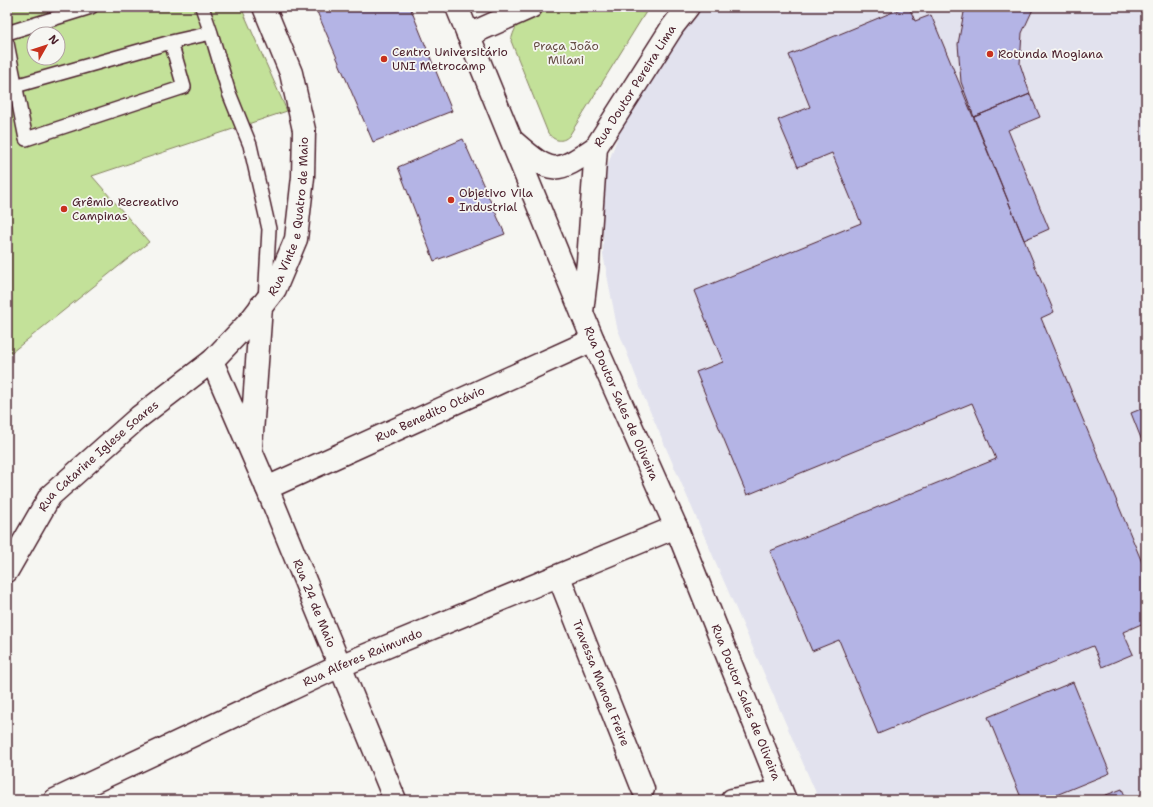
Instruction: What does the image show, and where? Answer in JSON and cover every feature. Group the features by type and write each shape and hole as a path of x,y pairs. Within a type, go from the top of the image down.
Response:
{"street":[{"name":"Rua Vinte e Quatro de Maio","path":"212,361 250,321 275,289 296,239 303,177 304,130 291,73 264,7"},
{"name":"Rua Doutor Sales de Oliveira","path":"457,7 593,340 676,527 783,795"},
{"path":"468,35 531,7"},
{"name":"Rua Doutor Pereira Lima","path":"582,313 588,262 596,147 673,26 688,7"},
{"path":"510,139 533,159 549,168 569,165 596,147"},
{"name":"Rua 24 de Maio","path":"251,450 263,304"},
{"name":"Rua Benedito Otávio","path":"267,488 593,340"},
{"name":"Rua 24 de Maio","path":"212,361 267,488 395,800"},
{"name":"Rua Catarine Iglese Soares","path":"7,571 50,496 139,417 212,361"},
{"name":"Rua Alferes Raimundo","path":"55,800 340,666 559,577 676,527"},
{"name":"Travessa Manoel Freire","path":"559,577 643,789"},
{"path":"732,800 783,795"}],"lane":[{"path":"7,33 90,7"},
{"path":"202,7 230,93 250,145 268,229 263,304"},
{"path":"15,86 171,42 211,33"},
{"path":"7,43 26,139 184,87 171,42"}],"shaded area":[{"path":"700,7 1146,7 1146,800 819,800 643,395 617,327 603,254 602,181 625,116"}],"green space":[{"name":"Grêmio Recreativo Campinas","path":"7,7 241,7 287,111 92,176 149,242 7,356"},
{"name":"Praça João Milani","path":"545,7 649,7 569,136 564,140 555,139 548,133 511,41 516,28 522,20"}],"building":[{"name":"Centro Universitário UNI Metrocamp","path":"315,7 410,7 452,111 373,142"},
{"path":"905,7 909,7 915,21 931,15 1054,312 1041,318 1146,572 1146,622 1123,632 1133,654 1102,667 1093,646 878,734 839,640 812,651 770,551 996,459 972,403 747,495 696,372 723,362 694,291 861,223 832,153 798,167 778,120 810,107 789,55"},
{"name":"Rotunda Mogiana","path":"965,7 1034,7 1022,33 1020,64 1030,94 974,117 961,82 958,44"},
{"path":"1030,94 1040,117 1008,130 1049,229 1024,240 974,117"},
{"name":"Objetivo Vila Industrial","path":"463,139 505,234 434,261 398,167"},
{"path":"1146,407 1146,451 1131,413"},
{"path":"1073,682 1110,773 1044,800 1022,800 988,717"},
{"path":"1122,789 1127,800 1093,800"}],"place":[{"name":"Rotunda Mogiana","path":"990,54"},
{"name":"Centro Universitário UNI Metrocamp","path":"384,59"},
{"name":"Objetivo Vila Industrial","path":"451,200"},
{"name":"Grêmio Recreativo Campinas","path":"64,209"}]}
